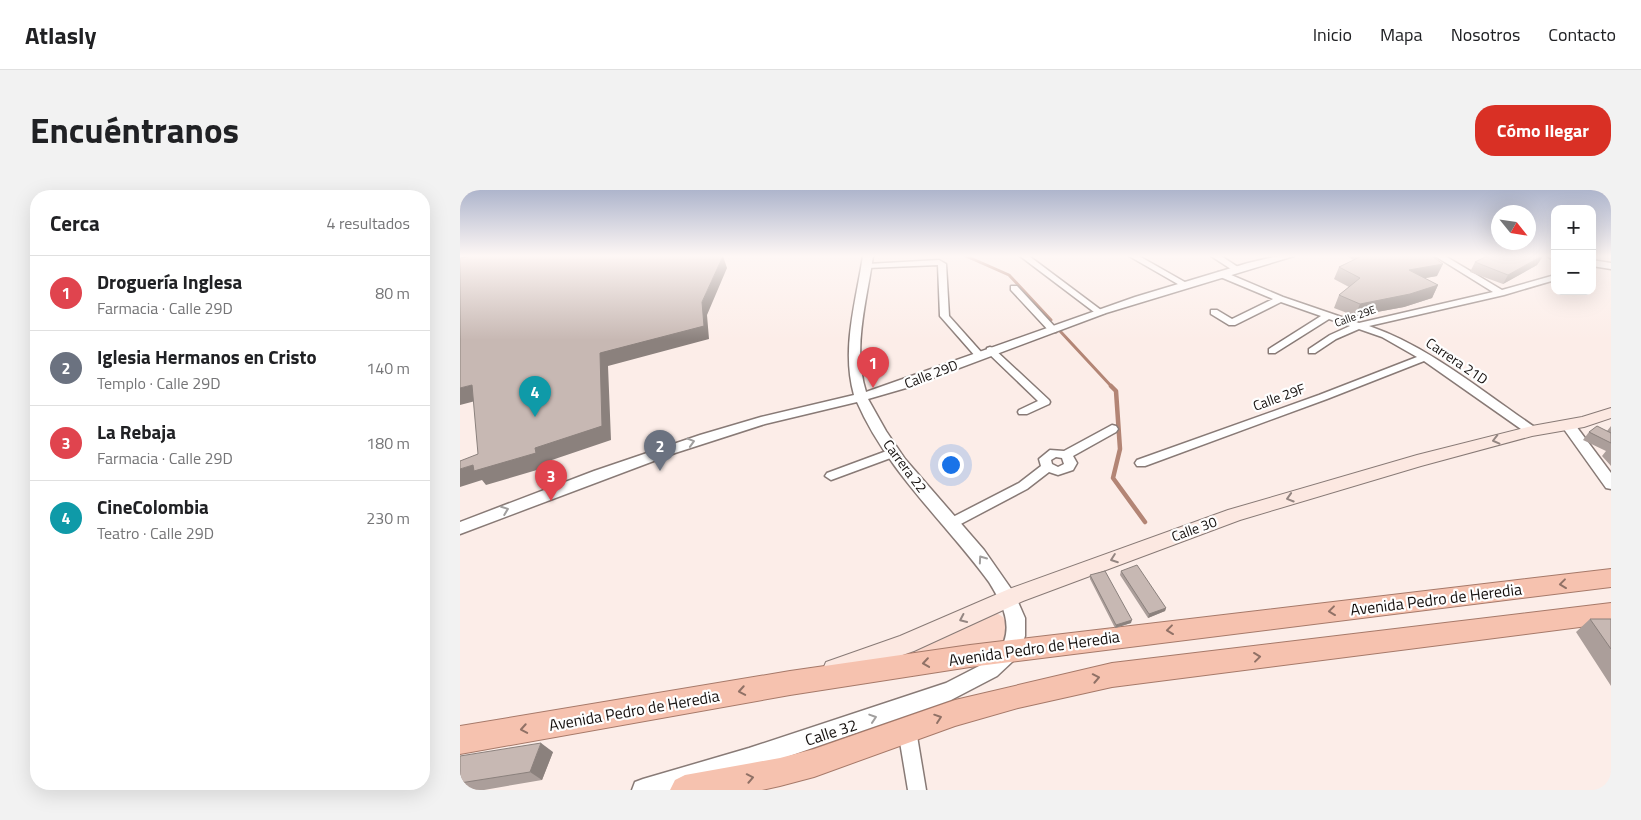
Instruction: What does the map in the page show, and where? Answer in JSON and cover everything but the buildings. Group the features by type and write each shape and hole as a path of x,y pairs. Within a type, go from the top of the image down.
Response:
{"highway":[{"name":"Avenida Pedro de Heredia","path":"460,740 790,683 1009,651 1611,578"},
{"path":"685,790 797,768 987,704 1112,675 1611,613"}],"main road":[{"name":"Calle 30","path":"790,683 906,644 1007,599 1234,515 1408,463 1611,413"}],"street":[{"name":"Carrera 22","path":"864,284 857,325 855,360 862,398 892,453 916,484 979,554 1007,599 1017,622 1016,638 1009,651"},
{"path":"943,284 945,316 979,355"},
{"path":"1062,284 1101,313"},
{"name":"Calle 29D","path":"460,528 684,444 802,410 862,398 990,350 1189,284"},
{"name":"Carrera 21D","path":"1245,284 1280,299 1385,335 1425,357 1532,431"},
{"path":"1486,284 1501,293"},
{"name":"Calle 29E","path":"1312,351 1333,337 1359,326 1501,293 1531,284"},
{"path":"1014,288 1053,330"},
{"path":"1214,312 1232,323 1280,299"},
{"path":"1272,351 1328,316"},
{"path":"990,350 1045,402 1023,412"},
{"name":"Calle 29F","path":"1141,463 1324,397 1425,357"},
{"path":"1568,425 1609,478"},
{"path":"952,523 1023,486 1047,467 1058,471 1069,467 1071,462 1066,455 1112,429"},
{"path":"831,476 892,453"},
{"name":"Calle 32","path":"643,790 749,759 944,693 986,672 1009,651"},
{"path":"907,730 917,790"}],"shaded area":[{"path":"996,613 1005,619 1007,623 1005,637 1000,646 880,664"}],"waterway":[{"path":"1017,284 1051,320"},
{"path":"1060,331 1112,387"},
{"path":"1112,387 1116,391 1120,449 1113,478 1145,522"}],"place":[{"name":"Droguería Inglesa","path":"873,388"},
{"name":"CineColombia","path":"535,417"},
{"name":"Iglesia Hermanos en Cristo","path":"660,471"},
{"name":"La Rebaja","path":"551,501"}]}
